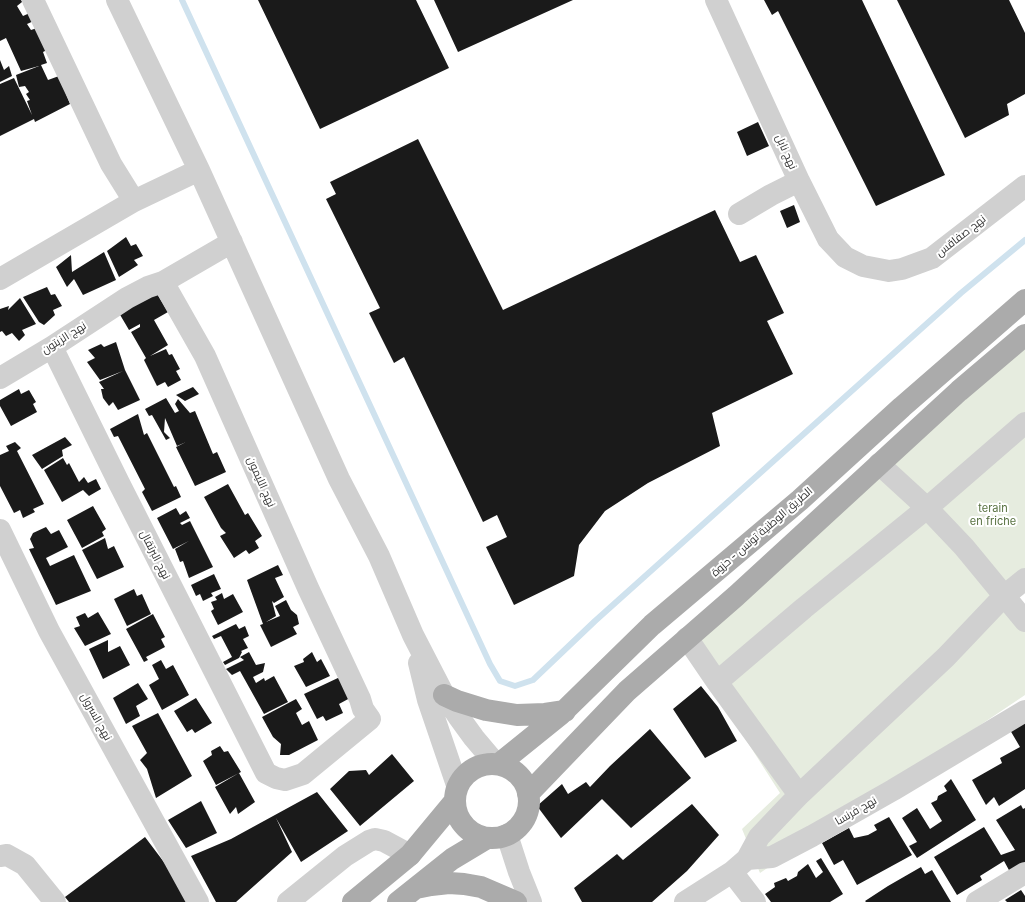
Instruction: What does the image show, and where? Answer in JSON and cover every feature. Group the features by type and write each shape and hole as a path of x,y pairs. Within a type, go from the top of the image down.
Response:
{"main road":[{"name":"الطريق الوطنية تونس - حزوة","path":"498,764 565,710 652,625 800,500 902,407 1025,300"},
{"path":"528,794 627,691 736,596 959,391 1025,335"},
{"path":"444,695 456,701 486,710 517,715 546,714 565,710"},
{"path":"353,902 410,855 456,794 463,777 470,770 487,764 498,764 509,768 518,774 525,784 529,806 525,818 518,828 497,836 452,859 398,902"},
{"path":"456,794 458,817 468,829 477,835 497,836"},
{"path":"415,888 443,884 464,884 481,887 516,902"}],"street":[{"path":"33,0 111,164 134,201"},
{"path":"117,0 199,170 339,479 379,556 412,635 444,695 474,738 498,764"},
{"name":"نهج نابل","path":"716,0 799,182 828,239 846,257 862,266 889,271"},
{"path":"0,279 134,201 199,170"},
{"path":"739,214 771,195 799,182"},
{"name":"نهج صفاقس","path":"889,271 906,268 932,258 1025,186"},
{"path":"163,282 232,242"},
{"name":"نهج الزيتون","path":"0,378 52,347 127,298 148,287 163,282"},
{"name":"نهج الليمون","path":"163,282 205,356 360,699 363,709 370,719"},
{"name":"نهج البرتقال","path":"52,347 122,490 266,773 276,778 285,780 303,774 370,719"},
{"path":"717,682 804,608 927,508 1025,423"},
{"path":"879,464 927,508 964,547 1025,621"},
{"name":"نهج السرول","path":"0,530 49,631 198,902"},
{"path":"755,902 739,866 759,837 799,795 946,657 1004,596 1025,579"},
{"path":"412,635 428,700 456,794"},
{"path":"687,638 799,795"},
{"name":"نهج فرنسا","path":"685,902 739,866 772,857 812,836 893,790 1025,711"},
{"path":"497,836 520,872 531,902"},
{"path":"288,902 345,856 369,841 375,839 384,841 410,855"},
{"path":"0,856 7,855 25,865 56,902"},
{"path":"977,902 1025,873"}],"green space":[{"name":"terain en friche","path":"1025,348 1025,589 1016,597 1025,608 1025,695 760,873 742,829 780,793 684,643"}],"building":[{"path":"0,0 21,0 22,2 17,6 23,16 32,12 36,20 27,24 31,30 37,28 47,50 43,52 47,63 41,65 48,80 59,76 70,104 35,122 34,119 0,136 0,84 14,78 32,115 27,101 30,100 26,94 29,92 25,86 19,87 16,75 39,66 21,71 6,38 0,41"},
{"path":"258,0 416,0 449,68 320,129"},
{"path":"434,0 573,0 458,52"},
{"path":"764,0 862,0 945,175 876,206 778,11 772,15"},
{"path":"897,0 1009,0 1025,33 1025,94 1007,104 1009,115 965,138"},
{"path":"0,60 4,70 9,66 12,76 0,82"},
{"path":"758,122 769,146 747,156 737,132"},
{"path":"418,139 503,310 715,210 740,262 756,255 784,313 767,321 793,374 712,413 720,446 648,483 605,511 579,545 574,576 514,605 486,547 507,537 497,515 483,522 404,357 394,363 369,313 380,308 326,199 336,194 330,182"},
{"path":"794,205 800,222 787,228 780,211"},
{"path":"126,237 131,246 136,244 143,256 134,260 138,265 119,277 107,251"},
{"path":"104,252 116,280 83,295 74,279 67,287 56,267 71,255 72,272"},
{"path":"47,287 51,295 55,294 62,306 53,310 55,315 44,325 39,322 23,297"},
{"path":"156,292 168,312 154,320 168,345 150,356 166,349 169,355 172,354 180,369 176,371 181,380 168,387 165,382 157,386 144,360 146,358 131,332 140,327 140,324 129,330 119,313"},
{"path":"20,298 36,324 22,330 25,335 19,341 12,333 6,336 2,331 0,332 0,309 9,306 8,310"},
{"path":"116,342 125,370 140,400 118,410 113,402 109,406 103,398 101,389 104,389 99,382 123,371 100,380 87,362 95,358 88,350 101,344 104,347"},
{"path":"193,387 199,394 185,401 176,395"},
{"path":"19,389 21,394 29,390 36,402 33,404 37,412 11,426 0,406 0,400"},
{"path":"166,398 175,413 179,411 175,404 178,399 190,413 195,411 213,454 217,452 226,472 195,486 176,447 186,442 177,446 165,418 164,432 170,438 166,440 152,415 149,416 145,409"},
{"path":"138,414 144,435 147,433 174,487 176,486 181,497 152,511 142,492 145,489 118,436 114,437 110,429"},
{"path":"65,437 72,445 62,450 63,456 42,469 32,455"},
{"path":"15,442 21,448 17,451 44,504 33,509 35,512 23,518 20,510 14,513 0,486 0,455 9,451 6,446"},
{"path":"63,458 67,465 69,463 79,482 84,477 88,483 96,479 101,489 89,496 83,490 62,502 44,470"},
{"path":"228,484 245,515 248,513 262,536 255,541 259,548 249,554 246,550 234,558 220,536 226,533 221,528 204,497"},
{"path":"93,506 106,529 102,532 104,536 82,548 67,520"},
{"path":"176,508 180,515 186,511 190,518 180,523 182,525 190,521 213,567 189,578 183,561 180,562 175,549 189,541 173,549 157,518"},
{"path":"46,527 51,534 59,530 68,547 46,558 50,566 74,555 91,591 56,605 29,549 34,548 30,539 33,533"},
{"path":"105,538 108,549 114,546 124,567 97,579 82,550"},
{"path":"278,565 283,575 275,578 284,597 274,603 272,601 276,616 266,622 280,616 275,606 286,600 291,610 297,615 299,624 293,627 297,634 271,647 260,625 263,624 247,580"},
{"path":"214,574 221,589 211,593 213,596 203,601 200,594 196,596 191,585"},
{"path":"134,589 137,596 142,594 151,614 127,626 114,599"},
{"path":"222,593 224,599 233,594 243,612 218,625 211,611 214,609 211,602 217,600 215,597"},
{"path":"98,612 111,634 85,646 74,628 80,626 76,617 85,613 88,618"},
{"path":"153,614 165,637 161,639 165,647 146,657 148,660 144,662 126,629"},
{"path":"236,624 239,629 245,626 249,636 243,639 248,648 241,651 242,652 239,658 225,665 223,662 232,657 221,636 214,639 212,636"},
{"path":"108,640 108,652 120,646 130,665 103,679 89,649"},
{"path":"249,652 256,665 265,663 263,672 253,677 256,683 264,678 265,681 274,676 288,702 264,714 240,671 232,675 226,669 244,660 240,657"},
{"path":"312,652 317,662 321,659 330,676 306,687 294,666 304,662 303,659"},
{"path":"161,660 166,669 173,665 189,695 162,710 149,685 159,679 152,665"},
{"path":"340,677 350,698 339,704 343,713 326,721 323,716 317,719 304,694"},
{"path":"138,683 148,699 136,706 140,716 126,724 113,698"},
{"path":"701,686 718,707 737,741 705,758 673,709"},
{"path":"196,698 212,723 195,733 192,729 187,732 174,711"},
{"path":"296,699 302,709 296,713 302,725 309,721 318,740 289,755 280,755 281,744 273,737 262,717"},
{"path":"158,713 192,776 156,798 147,769 140,760 147,753 132,726"},
{"path":"1025,723 1025,789 999,806 994,797 986,805 972,780 1002,763 1000,758 1020,747 1010,730"},
{"path":"650,729 691,778 631,828 602,799 561,838 537,806 562,784 568,794 586,782 590,787"},
{"path":"220,746 224,752 228,751 241,772 216,785 203,761 212,755 211,751"},
{"path":"392,754 414,781 360,826 330,789 349,771 366,770 369,775"},
{"path":"239,773 255,802 238,814 236,807 230,814 215,787"},
{"path":"951,779 976,820 917,858 909,846 917,842 902,818 917,808 930,829 942,821 931,803 937,800 938,796 947,791 944,786"},
{"path":"317,792 348,831 301,862 276,818 292,852 236,902 216,902 191,856 231,839"},
{"path":"201,801 217,833 186,848 168,820"},
{"path":"692,804 719,835 687,871 652,902 582,902 574,888 617,854 623,860"},
{"path":"1021,805 1023,809 1025,808 1025,863 1010,872 1004,861 980,876 982,880 957,895 934,857 984,827 1001,855 1015,850 996,820"},
{"path":"889,817 912,855 857,885 843,860 834,865 822,843 849,828 854,838 868,835 877,830 874,825"},
{"path":"145,837 191,898 186,902 69,902 65,897"},
{"path":"821,858 843,894 830,902 771,902 765,894 775,887 774,883 786,878 788,881 797,876 798,872 808,864 816,878 823,872 816,861"},
{"path":"921,867 925,874 932,870 951,902 865,901 888,886"},
{"path":"1021,890 1025,896 1025,902 1007,902 1005,900"}],"waterway":[{"path":"182,0 490,664 500,681 515,686 533,680 595,621 961,293 1025,240"}]}
